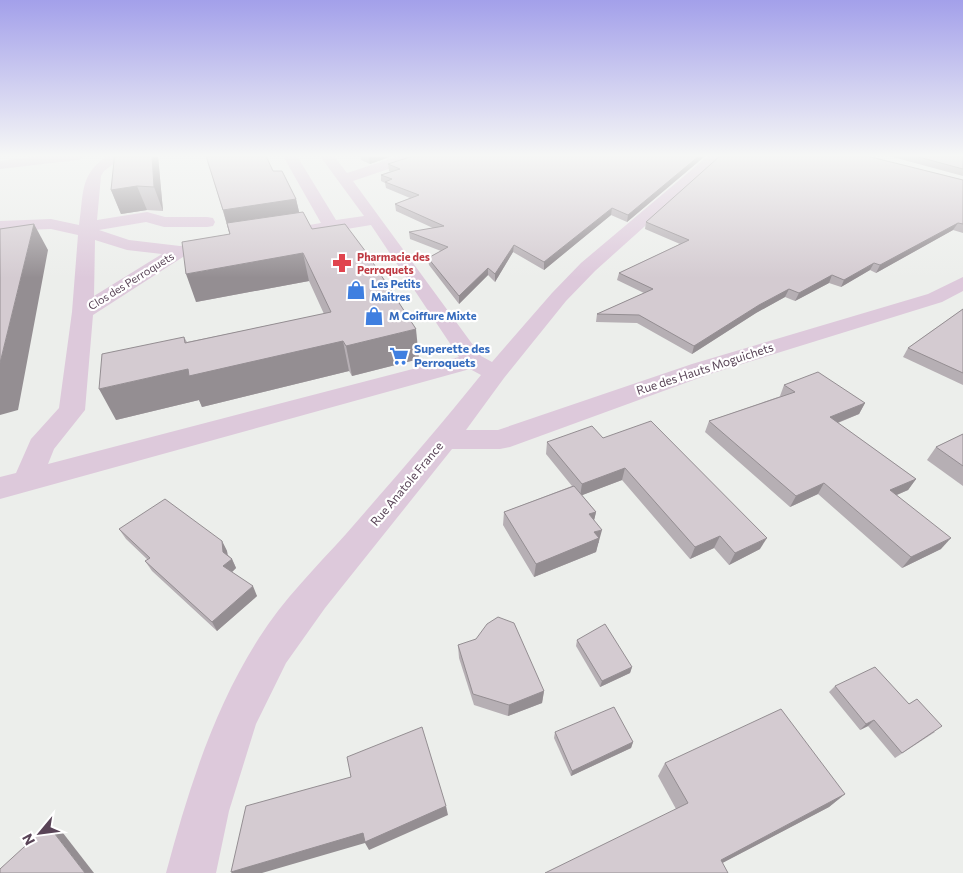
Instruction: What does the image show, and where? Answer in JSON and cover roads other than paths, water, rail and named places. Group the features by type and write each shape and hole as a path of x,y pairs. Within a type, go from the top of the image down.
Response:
{"street":[{"name":"Clos des Perroquets","path":"28,480 41,446 72,410 83,312 92,197"},
{"path":"314,197 331,226"},
{"path":"0,488 484,367 358,197"},
{"name":"Rue Anatole France","path":"191,873 206,811 237,717 273,650 312,597 445,439 484,367 559,297 588,266 669,197"},
{"path":"88,229 147,217 164,222 207,222"},
{"path":"255,239 276,241 331,226 375,219"},
{"name":"Clos des Perroquets","path":"0,226 51,224 88,229 127,245 180,251 236,242"},
{"name":"Clos des Perroquets","path":"83,312 180,251"},
{"name":"Rue des Hauts Moguichets","path":"445,439 500,440 701,369 935,298 963,283"}],"place":[{"name":"Pharmacie des Perroquets","path":"342,263"},
{"name":"Les Petits Maitres","path":"356,290"},
{"name":"M Coiffure Mixte","path":"374,316"},
{"name":"Superette des Perroquets","path":"399,356"}]}
